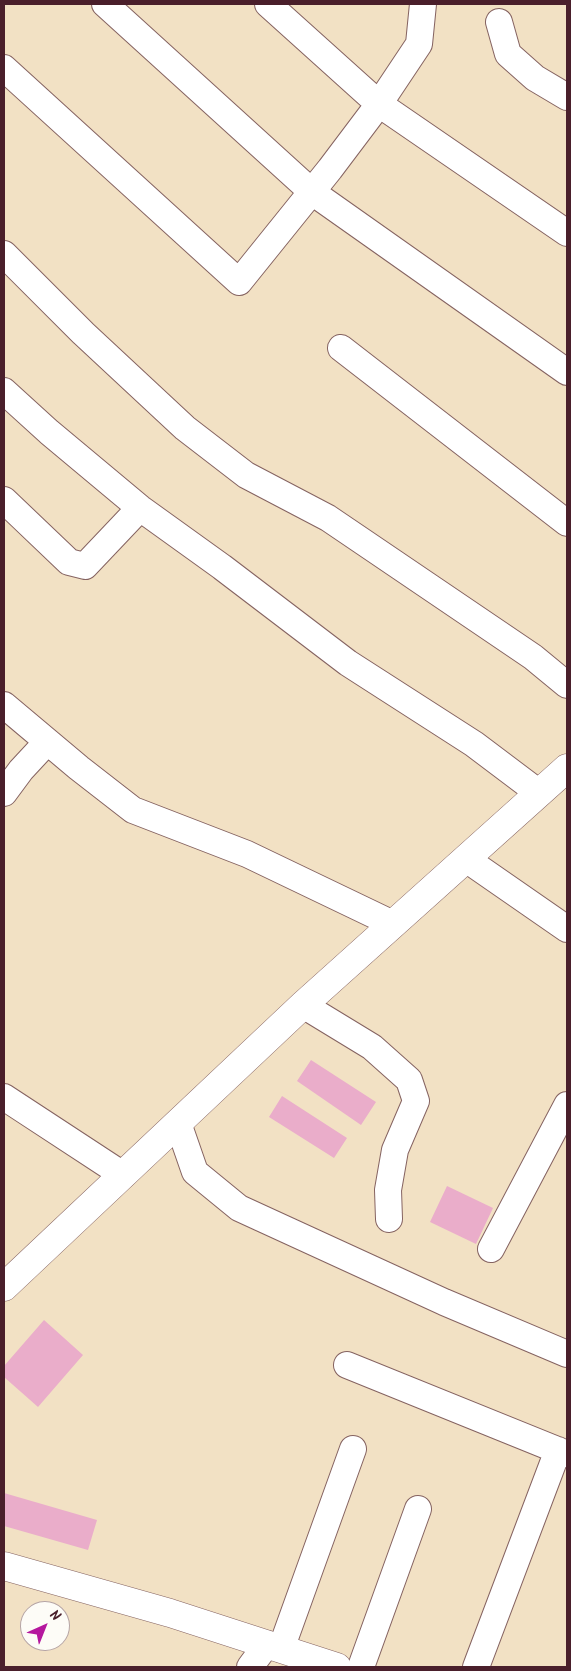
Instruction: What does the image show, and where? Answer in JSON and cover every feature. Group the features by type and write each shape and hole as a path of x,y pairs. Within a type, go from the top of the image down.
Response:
{"street":[{"path":"105,4 312,192 567,372"},
{"path":"268,4 379,104 567,233"},
{"path":"4,68 239,282 312,192 379,104 419,44 423,4"},
{"path":"499,22 508,54 536,78 567,97"},
{"path":"4,254 185,428 238,469 328,518 533,657 567,685"},
{"path":"342,348 567,523"},
{"path":"4,391 49,432 140,508 222,567 348,663 474,744 539,793"},
{"path":"4,500 69,562 85,566 140,508"},
{"path":"4,705 47,742 134,810 247,854 393,924"},
{"path":"4,793 21,770 47,742"},
{"path":"4,1287 303,1005 567,768"},
{"path":"466,859 567,929"},
{"path":"303,1005 372,1046 409,1080 416,1101 395,1150 388,1190 389,1220"},
{"path":"4,1097 123,1175"},
{"path":"491,1249 567,1105"},
{"path":"178,1123 195,1172 239,1208 444,1302 567,1354"},
{"path":"347,1365 563,1452 476,1667"},
{"path":"250,1667 274,1646 353,1449"},
{"path":"360,1667 418,1509"},
{"path":"4,1566 170,1614 337,1667"}],"building":[{"path":"311,1060 376,1102 361,1125 297,1081"},
{"path":"282,1096 347,1138 334,1158 269,1117"},
{"path":"447,1186 493,1208 476,1244 430,1222"},
{"path":"44,1320 83,1355 38,1407 4,1377 4,1366"},
{"path":"4,1493 97,1520 88,1550 4,1526"}]}
